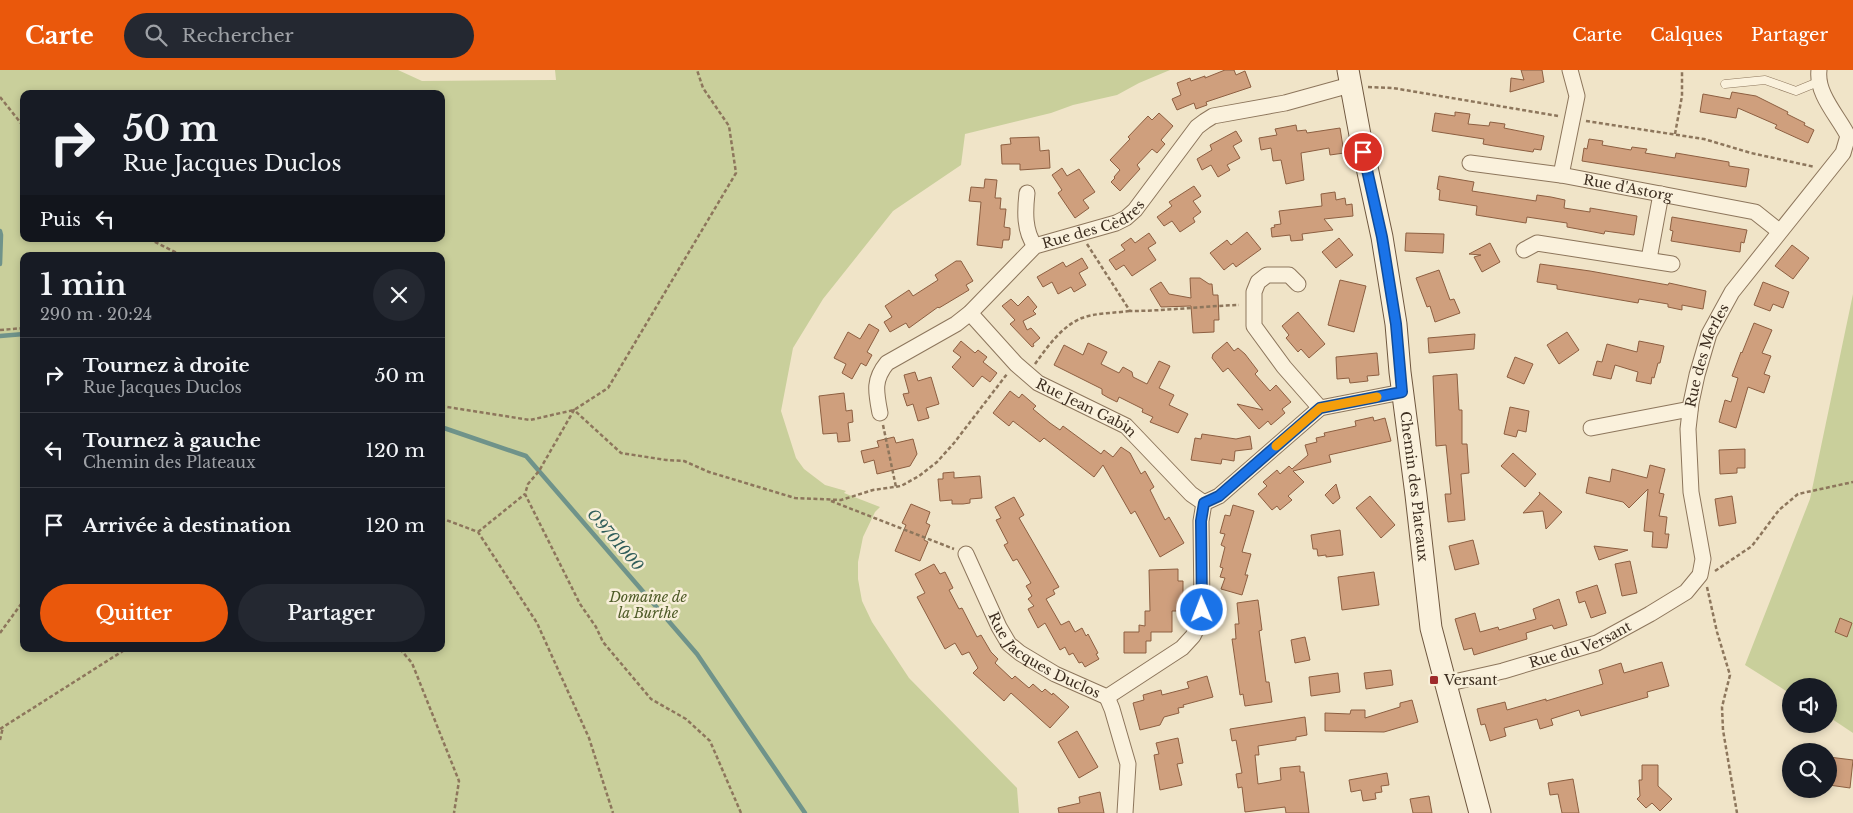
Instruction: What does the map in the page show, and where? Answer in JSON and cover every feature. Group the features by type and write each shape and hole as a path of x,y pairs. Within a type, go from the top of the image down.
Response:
{"street":[{"path":"1561,175 1577,96 1570,70"},
{"name":"Rue des Merles","path":"1706,576 1691,492 1688,429 1697,375 1709,334 1732,292 1843,153 1848,136 1821,91 1818,76"},
{"name":"Rue des Cèdres","path":"880,413 877,380 880,371 887,363 956,324 970,313 1034,246 1085,230 1116,223 1126,218 1135,210 1197,127 1205,120 1213,116 1285,103 1349,78"},
{"name":"Chemin des Plateaux","path":"1349,78 1382,237 1396,324 1402,392 1431,628 1480,813"},
{"name":"Rue d'Astorg","path":"1470,163 1561,175 1755,212 1779,231"},
{"path":"1026,193 1025,213 1030,239 1034,246"},
{"path":"1649,260 1661,194"},
{"path":"1524,250 1537,243 1672,264"},
{"path":"1298,284 1289,275 1267,275 1258,282 1254,292 1254,326 1284,367 1320,408"},
{"name":"Rue Jean Gabin","path":"970,313 1021,370 1038,383 1126,426 1191,494 1204,503"},
{"path":"1204,503 1219,496 1320,408 1402,392"},
{"path":"1591,428 1690,409"},
{"name":"Rue Jacques Duclos","path":"966,554 999,627 1009,644 1020,653 1055,674 1107,696 1182,648 1193,636 1199,624 1202,610 1201,521 1204,503"},
{"name":"Rue du Versant","path":"1446,684 1503,671 1596,643 1650,614 1686,592 1706,576"},
{"path":"1107,696 1128,764 1125,813"}],"lane":[{"path":"1725,84 1765,80 1796,91 1818,76"}],"path":[{"path":"445,407 530,420 574,410 608,388 736,173 729,126 703,88 697,70"},
{"path":"1676,134 1682,96 1682,70"},
{"path":"1349,78 1392,88 1572,119 1704,138 1751,154 1829,170"},
{"path":"0,97 20,122"},
{"path":"1085,230 1088,245 1130,311"},
{"path":"155,242 175,252"},
{"path":"574,410 621,453 684,461 709,472 795,498 841,500 874,490 896,487 918,476 937,462 954,443 1009,371 1021,370 1046,349 1067,326 1084,317 1130,311 1163,311 1186,307 1242,305 1255,312"},
{"path":"0,330 20,328"},
{"path":"478,532 524,494 528,484 539,471 574,410"},
{"path":"880,413 896,487"},
{"path":"1737,813 1723,730 1722,707 1730,676 1717,632 1706,576 1752,546 1779,510 1798,494 1853,482"},
{"path":"524,494 580,604 596,627 603,642 651,699 686,719 710,741 741,813"},
{"path":"830,500 966,554"},
{"path":"445,520 478,532 537,623 589,738 613,813"},
{"path":"0,633 20,606"},
{"path":"0,728 121,652"},
{"path":"403,652 412,663 459,781 454,813"},
{"path":"0,740 3,725"}],"green space":[{"name":"Domaine de la Burthe","path":"0,70 398,70 422,81 556,80 555,70 1170,70 1117,95 965,134 961,165 893,211 823,299 793,348 781,411 796,458 804,469 825,485 846,491 844,493 880,507 875,512 863,537 858,562 858,579 862,601 872,622 909,678 1017,788 1019,813 0,813"},
{"path":"1853,294 1853,733 1837,722 1837,678 1782,678 1782,688 1745,665 1810,499"}],"building":[{"path":"1225,70 1234,70 1236,75 1245,71 1251,87 1206,102 1207,105 1196,109 1194,103 1177,110 1172,99 1181,95 1177,83 1190,78 1191,81 1205,76 1205,78"},
{"path":"1521,70 1542,70 1544,82 1510,92 1511,78 1524,80"},
{"path":"1732,92 1756,96 1805,123 1804,125 1814,130 1808,143 1775,128 1777,125 1738,108 1736,118 1700,112 1703,94 1730,99"},
{"path":"1455,112 1470,114 1468,124 1489,126 1490,122 1505,124 1504,128 1544,136 1541,150 1534,149 1533,152 1494,146 1483,144 1484,139 1432,131 1435,113 1455,116"},
{"path":"1159,113 1173,126 1161,140 1165,144 1157,153 1152,149 1137,165 1140,169 1120,191 1111,182 1120,170 1110,160 1148,116 1152,120"},
{"path":"1296,125 1297,131 1306,130 1307,133 1340,128 1344,153 1330,155 1329,148 1301,153 1304,180 1286,184 1281,160 1273,161 1271,148 1261,150 1259,138 1277,135 1275,129"},
{"path":"1236,131 1242,141 1233,146 1240,158 1227,165 1230,170 1218,177 1211,165 1202,170 1197,159 1212,150 1210,145"},
{"path":"1039,137 1040,151 1049,150 1050,168 1020,170 1020,164 1002,164 1001,145 1011,144 1010,138"},
{"path":"1589,139 1603,141 1602,145 1631,150 1632,147 1647,149 1645,153 1675,158 1676,153 1729,162 1729,166 1749,169 1746,187 1582,161 1584,148 1587,149"},
{"path":"1062,168 1067,176 1079,169 1095,192 1083,200 1089,208 1075,218 1058,193 1062,190 1052,175"},
{"path":"1439,176 1474,182 1472,191 1536,201 1537,195 1551,197 1565,200 1564,208 1590,212 1590,208 1637,216 1634,235 1605,231 1604,234 1567,227 1567,223 1527,217 1526,223 1476,215 1477,206 1439,200 1440,190 1437,189"},
{"path":"985,179 997,180 995,198 1001,198 1000,209 1006,209 1004,227 1010,228 1010,234 1009,240 1003,240 1002,248 977,245 981,202 969,201 971,187 984,188"},
{"path":"1194,186 1201,196 1193,201 1201,212 1193,218 1195,222 1180,232 1172,221 1164,226 1157,217 1172,206 1169,202"},
{"path":"1335,192 1336,200 1345,198 1346,205 1352,204 1353,216 1324,219 1333,230 1302,234 1303,240 1291,241 1290,235 1272,237 1271,228 1275,227 1274,225 1281,224 1279,211 1322,206 1321,194"},
{"path":"1672,217 1747,230 1744,243 1741,242 1740,252 1671,241 1673,231 1670,230"},
{"path":"1247,232 1261,249 1236,267 1233,263 1224,270 1210,253 1227,240 1231,245"},
{"path":"1149,233 1156,243 1148,248 1156,260 1132,276 1124,265 1116,270 1109,260 1125,250 1121,245 1131,238 1135,243"},
{"path":"1406,233 1444,234 1443,253 1405,251"},
{"path":"1339,238 1353,255 1336,268 1322,252"},
{"path":"1490,243 1500,262 1482,272 1474,257 1481,255 1469,254"},
{"path":"1792,245 1809,258 1793,279 1775,266"},
{"path":"1082,258 1088,268 1079,273 1086,285 1074,292 1071,287 1058,294 1052,282 1043,287 1037,277 1063,262 1066,267"},
{"path":"956,261 961,261 973,281 966,285 969,290 938,307 909,328 906,323 890,332 884,322 892,317 885,306 909,290 913,296 938,280 935,275"},
{"path":"1540,264 1668,285 1669,283 1706,291 1703,309 1682,305 1682,310 1668,307 1668,304 1639,299 1638,303 1557,289 1557,285 1537,282"},
{"path":"1439,270 1450,300 1454,299 1460,313 1435,322 1430,306 1427,307 1416,278"},
{"path":"1190,278 1200,278 1212,284 1213,295 1218,295 1219,320 1214,320 1214,332 1193,333 1191,306 1161,307 1150,289 1161,282 1169,294 1191,298"},
{"path":"1340,280 1366,286 1354,332 1328,325"},
{"path":"1763,282 1789,292 1783,308 1773,304 1770,311 1754,305"},
{"path":"1028,296 1037,307 1033,311 1036,314 1023,321 1027,330 1031,328 1040,338 1032,347 1010,324 1015,320 1002,306 1011,299 1018,306"},
{"path":"1298,312 1325,344 1309,358 1301,349 1298,352 1286,338 1289,335 1282,326"},
{"path":"1754,323 1772,330 1762,353 1771,356 1764,374 1770,376 1764,393 1748,387 1736,428 1719,422 1725,400 1731,402 1738,378 1732,376"},
{"path":"869,324 879,330 867,352 872,355 866,366 861,363 852,379 842,373 846,364 834,358 848,332 860,339"},
{"path":"1567,332 1579,350 1559,364 1547,345"},
{"path":"1475,334 1474,349 1429,353 1428,338"},
{"path":"961,341 975,353 978,350 987,357 983,362 997,373 990,382 982,376 973,387 952,367 961,357 953,351"},
{"path":"1639,341 1664,346 1660,363 1658,363 1654,378 1652,377 1651,384 1636,381 1638,372 1615,365 1611,379 1593,375 1597,361 1602,362 1607,344 1637,352"},
{"path":"1227,342 1234,351 1238,348 1245,354 1258,371 1255,374 1270,391 1276,385 1291,402 1282,409 1285,413 1271,425 1268,421 1259,429 1237,404 1263,410 1228,368 1223,372 1212,358 1213,354"},
{"path":"1088,343 1107,352 1101,364 1119,373 1123,367 1132,372 1133,377 1147,384 1159,361 1170,366 1159,388 1174,395 1169,405 1188,414 1178,433 1150,422 1153,417 1142,412 1143,409 1119,397 1117,402 1102,394 1102,389 1054,365 1064,345 1083,355"},
{"path":"1377,353 1379,375 1367,376 1368,381 1350,383 1349,378 1337,379 1336,357"},
{"path":"1515,357 1533,364 1524,384 1507,377"},
{"path":"915,372 918,381 931,377 939,404 926,408 929,418 918,421 913,404 907,406 903,394 909,393 904,375"},
{"path":"1457,374 1459,410 1462,410 1462,444 1467,444 1469,473 1461,474 1465,520 1448,522 1445,494 1451,494 1446,445 1436,446 1433,376"},
{"path":"1010,391 1019,398 1022,394 1036,406 1033,409 1050,423 1060,430 1063,426 1101,454 1104,450 1113,457 1121,447 1130,453 1141,474 1145,471 1154,487 1150,490 1165,520 1169,517 1184,543 1160,557 1135,511 1131,514 1103,465 1094,477 1044,438 1040,442 1013,421 1009,426 993,413"},
{"path":"844,393 846,411 852,410 853,422 848,423 850,441 838,442 837,433 823,434 819,396"},
{"path":"1510,407 1529,411 1526,432 1518,430 1516,437 1504,434"},
{"path":"1373,417 1374,421 1385,418 1391,441 1329,455 1331,462 1293,471 1304,482 1288,496 1292,500 1280,510 1277,506 1272,510 1258,494 1267,486 1263,482 1277,470 1280,474 1289,466 1292,469 1308,455 1305,445 1317,442 1316,438 1325,436 1324,433 1356,426 1355,421"},
{"path":"1202,434 1236,439 1250,436 1252,449 1235,451 1234,461 1222,459 1221,464 1191,460 1195,438 1201,439"},
{"path":"894,437 896,443 913,439 917,454 910,466 877,474 874,460 864,463 861,451 879,447 877,441"},
{"path":"1745,449 1745,468 1737,468 1737,473 1720,474 1719,450"},
{"path":"1513,453 1536,474 1525,487 1501,466"},
{"path":"1650,465 1665,469 1659,493 1664,494 1659,516 1667,517 1665,534 1669,534 1667,548 1652,547 1653,532 1644,531 1648,489 1629,508 1623,502 1586,493 1589,477 1610,482 1612,469 1647,478"},
{"path":"954,472 954,478 980,476 982,498 970,499 970,503 963,504 952,504 952,500 940,501 938,479 943,479 943,473"},
{"path":"1336,484 1340,498 1333,504 1325,495"},
{"path":"1539,492 1562,512 1546,529 1543,511 1523,513 1540,494"},
{"path":"1370,496 1395,525 1381,538 1356,508"},
{"path":"1732,496 1736,523 1719,526 1715,499"},
{"path":"1014,497 1024,515 1019,518 1059,587 1053,590 1055,594 1046,599 1061,625 1069,621 1075,632 1082,628 1086,636 1088,634 1098,653 1096,654 1099,659 1085,667 1082,662 1079,663 1073,653 1069,655 1065,647 1060,650 1045,623 1038,628 1028,609 1034,606 1028,599 1032,596 1026,586 1031,583 1017,559 1013,561 1004,545 1008,543 996,520 1001,518 995,507"},
{"path":"911,504 930,512 926,523 930,525 924,540 928,542 920,561 895,551 906,525 902,523"},
{"path":"1233,505 1254,511 1242,552 1251,554 1245,575 1248,575 1242,595 1221,589 1225,578 1220,577 1223,568 1220,567 1225,547 1221,545 1225,534 1220,533 1225,515 1230,516"},
{"path":"1340,530 1343,555 1318,556 1317,549 1313,549 1311,535"},
{"path":"1473,540 1479,564 1455,570 1449,546"},
{"path":"1594,546 1628,550 1599,560"},
{"path":"1630,561 1637,593 1622,596 1615,564"},
{"path":"934,564 940,574 945,572 953,588 949,590 959,609 962,608 977,637 981,635 991,652 998,659 995,663 1012,679 1015,676 1029,688 1033,684 1042,692 1045,689 1052,695 1053,693 1069,707 1050,728 1011,693 1004,701 973,673 978,668 969,652 962,655 955,643 945,649 917,597 925,593 915,574"},
{"path":"1178,569 1178,581 1183,581 1183,600 1178,600 1178,611 1172,611 1172,632 1151,632 1151,641 1146,641 1146,653 1124,653 1124,632 1139,632 1139,625 1145,626 1145,611 1150,611 1149,570"},
{"path":"1374,572 1379,605 1342,610 1338,577"},
{"path":"1597,585 1606,613 1591,618 1585,601 1579,603 1576,592"},
{"path":"1559,599 1567,625 1554,629 1552,625 1526,633 1527,639 1474,655 1472,648 1464,650 1455,619 1475,613 1480,632 1498,627 1499,630 1536,619 1533,609"},
{"path":"1258,600 1262,630 1259,631 1266,682 1269,682 1272,702 1245,706 1243,694 1240,695 1232,639 1236,639 1235,624 1239,624 1237,603"},
{"path":"1840,618 1852,623 1847,637 1835,632"},
{"path":"1305,637 1310,660 1295,663 1291,640"},
{"path":"1662,662 1669,686 1647,692 1648,697 1581,716 1579,710 1551,719 1553,725 1540,729 1537,719 1504,728 1506,736 1490,741 1485,724 1481,725 1477,709 1505,702 1507,710 1546,699 1546,701 1603,684 1599,670 1621,663 1624,673"},
{"path":"1391,670 1393,685 1366,689 1364,673"},
{"path":"1338,673 1340,692 1311,696 1309,677"},
{"path":"1207,676 1213,697 1183,705 1184,707 1178,708 1179,713 1164,717 1160,725 1140,730 1133,703 1144,700 1143,695 1161,690 1162,695 1189,688 1187,682"},
{"path":"1412,700 1418,722 1384,732 1325,731 1325,713 1350,714 1351,710 1365,710 1365,718 1400,707 1400,703"},
{"path":"1305,717 1307,735 1296,737 1296,740 1258,746 1259,755 1255,755 1258,784 1281,780 1280,768 1300,766 1300,772 1304,772 1309,813 1286,813 1285,807 1245,812 1242,787 1238,788 1236,774 1242,773 1236,740 1232,741 1230,729"},
{"path":"1077,731 1098,767 1079,778 1058,742"},
{"path":"1178,738 1183,763 1177,764 1182,785 1160,790 1154,755 1159,754 1156,743"},
{"path":"1837,758 1853,760 1850,788 1837,786"},
{"path":"1642,765 1658,765 1658,786 1672,799 1660,811 1652,803 1646,808 1637,799 1640,796 1639,780 1642,780"},
{"path":"1387,773 1389,785 1381,786 1382,792 1375,793 1376,799 1363,801 1361,790 1351,792 1349,780"},
{"path":"1573,779 1579,813 1562,813 1558,794 1550,795 1548,783"},
{"path":"1100,792 1104,813 1059,813 1058,808 1080,803 1079,797"},
{"path":"1429,796 1432,813 1413,813 1410,799"}],"waterway":[{"path":"0,231 0,264"},
{"name":"O9701000","path":"0,336 20,334"},
{"name":"O9701000","path":"445,428 526,456 697,654 805,813"}],"slow traffic":[{"path":"1276,446 1320,408 1377,397"}],"place":[{"name":"Versant","path":"1434,680"}],"route":[{"path":"1202,610 1201,521 1204,503 1219,496 1320,408 1402,392 1396,324 1382,237 1363,152"}]}
